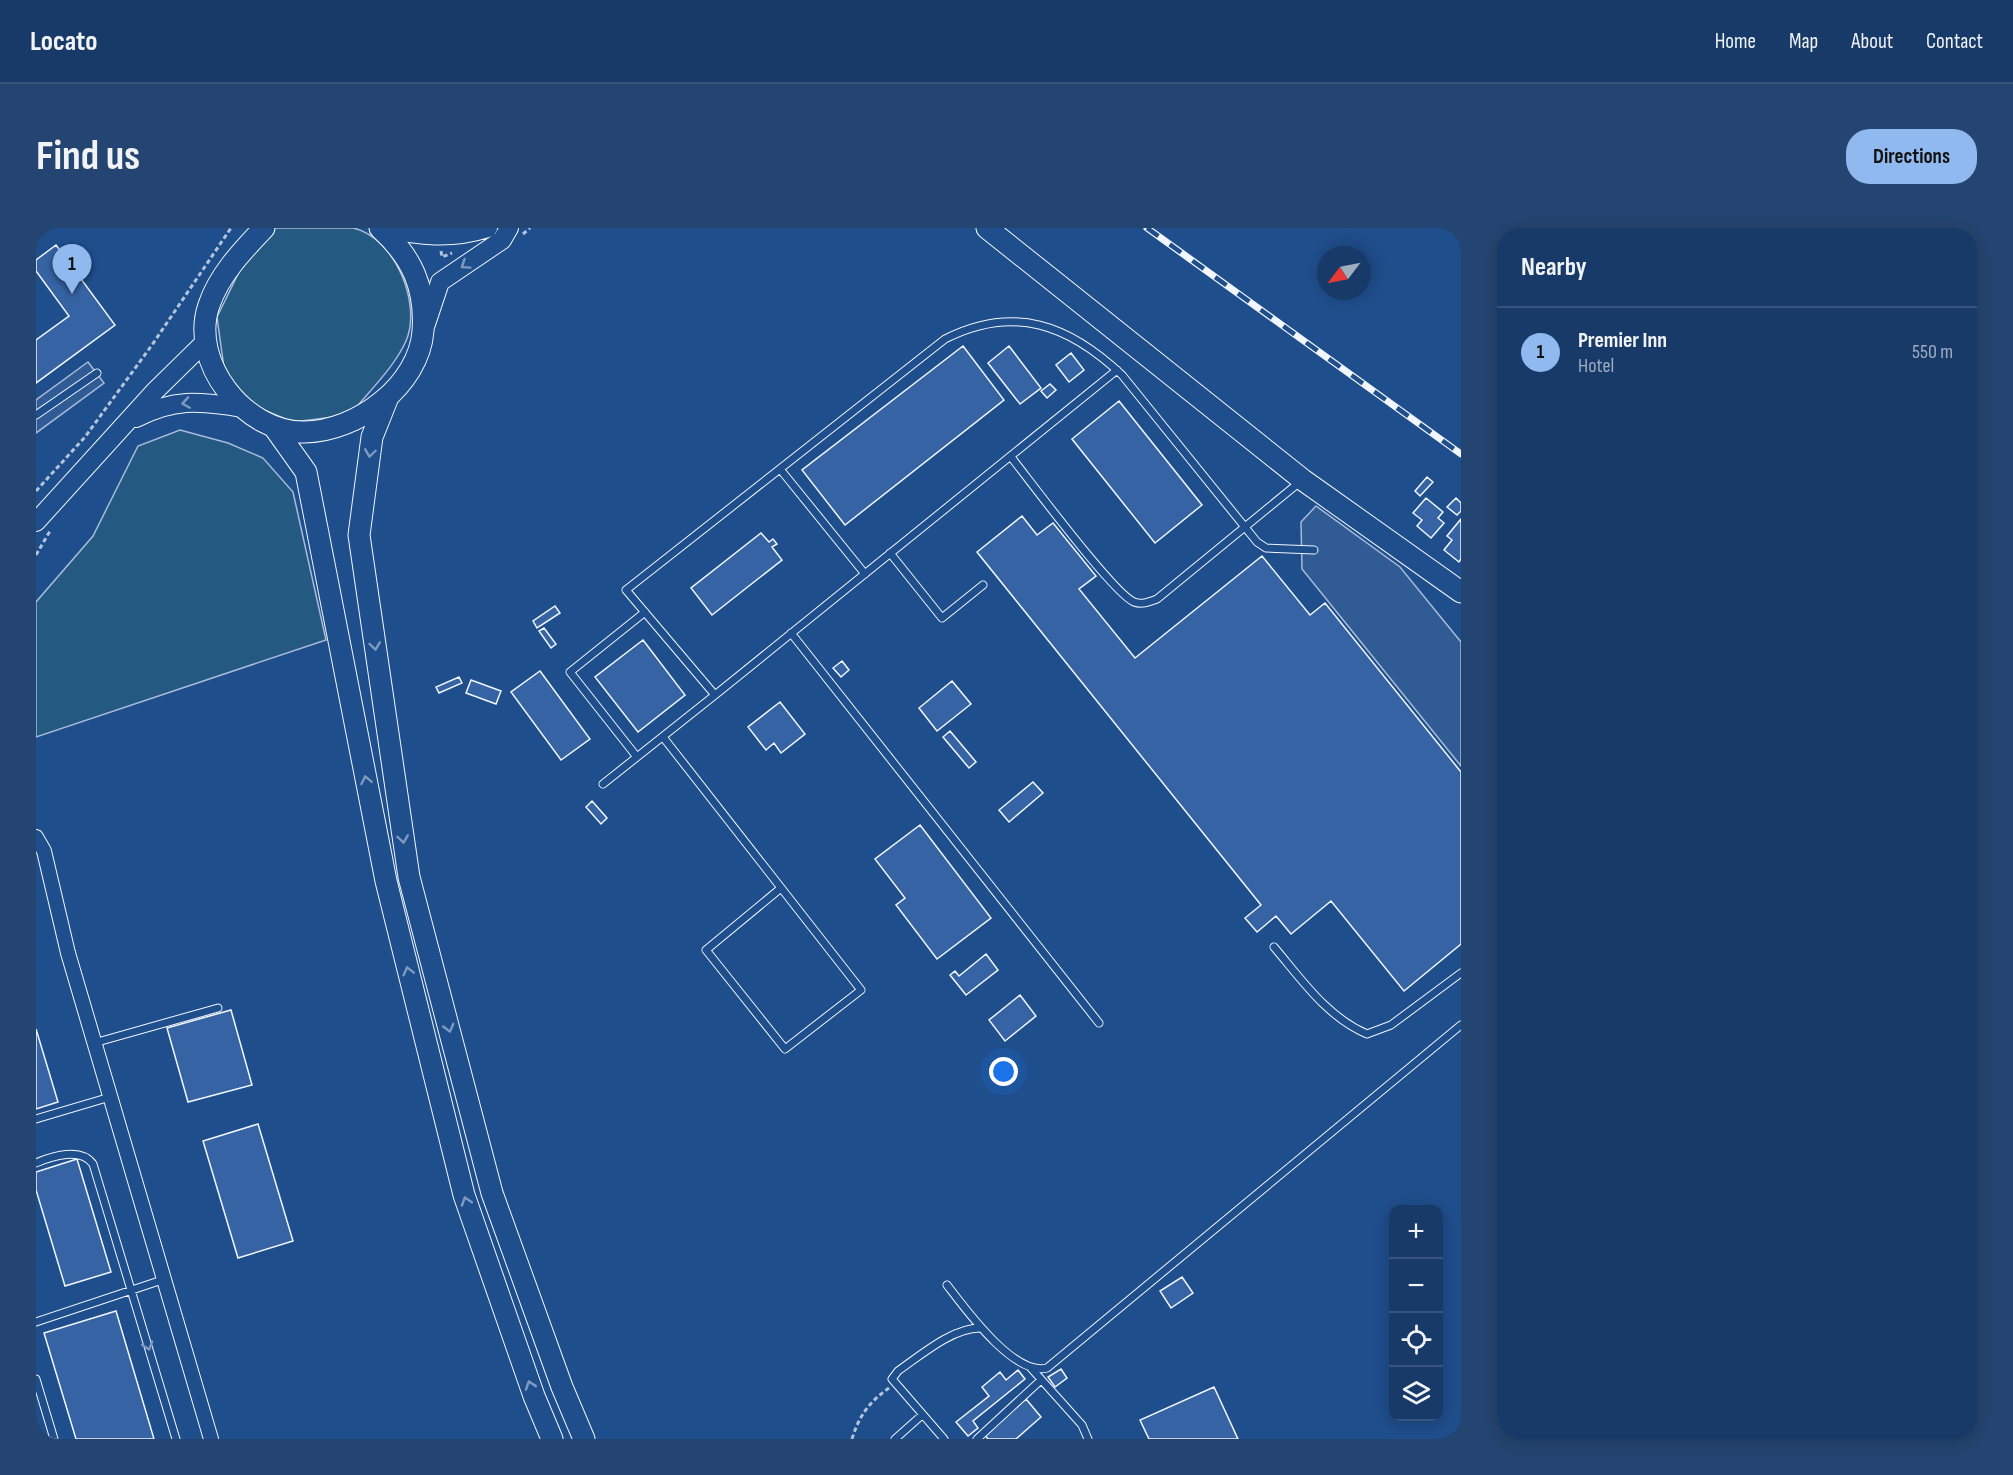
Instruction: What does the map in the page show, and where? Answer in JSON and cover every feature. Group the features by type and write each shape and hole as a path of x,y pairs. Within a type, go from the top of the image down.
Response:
{"main road":[{"path":"254,228 208,306 204,343 217,376 244,408 274,427 306,472 386,881 464,1195 534,1396 552,1439"},
{"path":"237,256 264,228"},
{"path":"381,228 419,237 445,237 488,228"},
{"path":"381,228 398,244 411,263 420,285 424,308 423,333"},
{"path":"274,427 304,432 337,426 363,414 388,398 410,372 440,282 502,240 509,228"},
{"path":"987,228 1303,480 1461,592"},
{"path":"44,525 125,424 204,343"},
{"path":"388,398 372,437 359,535 409,878 492,1193 562,1388 584,1439"},
{"path":"125,424 156,408 195,401 244,408"}],"street":[{"path":"36,837 44,851 68,953 162,1280 211,1439"}],"lane":[{"path":"715,695 626,590 945,339 965,328 990,323 1023,322 1059,330 1083,341 1117,370 1257,542 1266,548 1314,550"},
{"path":"603,784 1117,370"},
{"path":"36,415 96,373"},
{"path":"1011,457 1113,583 1134,602 1145,604 1156,599 1303,480"},
{"path":"780,469 865,574"},
{"path":"890,553 942,618 983,585"},
{"path":"637,758 570,672 645,612"},
{"path":"791,633 1099,1023"},
{"path":"663,737 861,990 785,1049 706,950 781,888"},
{"path":"1274,947 1323,1004 1347,1026 1367,1034 1391,1025 1461,973"},
{"path":"94,1043 218,1008"},
{"path":"946,1285 994,1342 1039,1370 1054,1363 1461,1025"},
{"path":"36,1119 110,1097"},
{"path":"36,1163 75,1154 90,1160 93,1164 176,1439"},
{"path":"36,1322 162,1280"},
{"path":"944,1439 892,1379 898,1371 968,1328 980,1328"},
{"path":"1028,1364 1082,1425 1088,1439"},
{"path":"36,1378 54,1439"},
{"path":"977,1439 1041,1380"},
{"path":"895,1439 922,1415"}],"path":[{"path":"36,492 85,437 152,345 231,228"},
{"path":"36,555 44,525"},
{"path":"852,1439 866,1406 895,1384"}],"shaded area":[{"path":"274,228 353,228 368,234 381,244 401,274 410,309 410,326 406,341 388,370 350,415 293,422 254,406 225,375 217,317 242,266"},
{"path":"88,362 104,383 36,433 36,400"},
{"path":"180,430 228,443 263,458 293,492 326,640 36,737 36,602 93,536 138,446"},
{"path":"1316,506 1400,567 1461,642 1461,766 1302,569 1301,522"}],"building":[{"path":"56,245 115,325 36,383 36,340 69,316 36,271 36,260"},
{"path":"963,346 1004,400 845,525 802,470"},
{"path":"1009,346 1041,388 1020,404 988,363"},
{"path":"1071,353 1084,370 1069,382 1056,365"},
{"path":"1050,384 1056,390 1047,398 1041,391"},
{"path":"1119,401 1202,505 1155,543 1072,439"},
{"path":"1427,477 1433,482 1420,496 1415,491"},
{"path":"1426,498 1443,512 1438,518 1444,523 1431,538 1417,526 1422,520 1413,513"},
{"path":"1456,498 1461,503 1461,511 1457,515 1447,507"},
{"path":"1022,516 1037,535 1053,523 1096,576 1079,589 1135,658 1262,556 1310,615 1325,603 1461,772 1461,944 1404,991 1331,901 1291,934 1276,916 1257,932 1245,918 1261,905 977,552"},
{"path":"1461,519 1461,559 1459,562 1444,550 1452,540 1447,536"},
{"path":"761,533 769,542 773,539 777,544 772,547 782,560 712,615 691,588"},
{"path":"555,606 560,613 537,628 533,621"},
{"path":"544,628 556,644 551,648 539,631"},
{"path":"643,640 685,695 638,732 595,677"},
{"path":"842,661 849,670 841,677 833,668"},
{"path":"540,671 590,739 561,760 511,692"},
{"path":"459,677 462,683 439,693 436,687"},
{"path":"471,680 501,691 496,704 466,693"},
{"path":"952,681 971,704 937,731 919,708"},
{"path":"780,702 805,734 781,753 774,743 766,750 748,727"},
{"path":"950,731 976,762 969,768 943,737"},
{"path":"1033,782 1043,793 1009,822 999,810"},
{"path":"592,801 607,818 601,824 586,807"},
{"path":"920,825 991,918 937,959 896,905 905,898 875,859"},
{"path":"986,954 998,970 966,995 950,975 955,971 959,976"},
{"path":"1020,995 1036,1016 1005,1041 989,1020"},
{"path":"231,1010 252,1085 188,1102 167,1028"},
{"path":"36,1029 58,1102 36,1109"},
{"path":"258,1124 293,1241 238,1258 203,1141"},
{"path":"77,1159 111,1272 65,1286 36,1190 36,1172"},
{"path":"1182,1277 1193,1293 1171,1308 1160,1291"},
{"path":"116,1311 154,1439 76,1439 44,1333"},
{"path":"1061,1369 1067,1378 1055,1387 1048,1377"},
{"path":"1018,1370 1025,1379 973,1421 978,1428 968,1436 956,1422 989,1396 982,1387 1000,1372 1006,1380"},
{"path":"1214,1387 1238,1439 1149,1439 1140,1420"},
{"path":"1026,1399 1041,1417 1016,1439 988,1439 984,1434"}],"railway":[{"path":"1147,228 1461,454"}],"place":[{"name":"Premier Inn","path":"72,294"}]}
